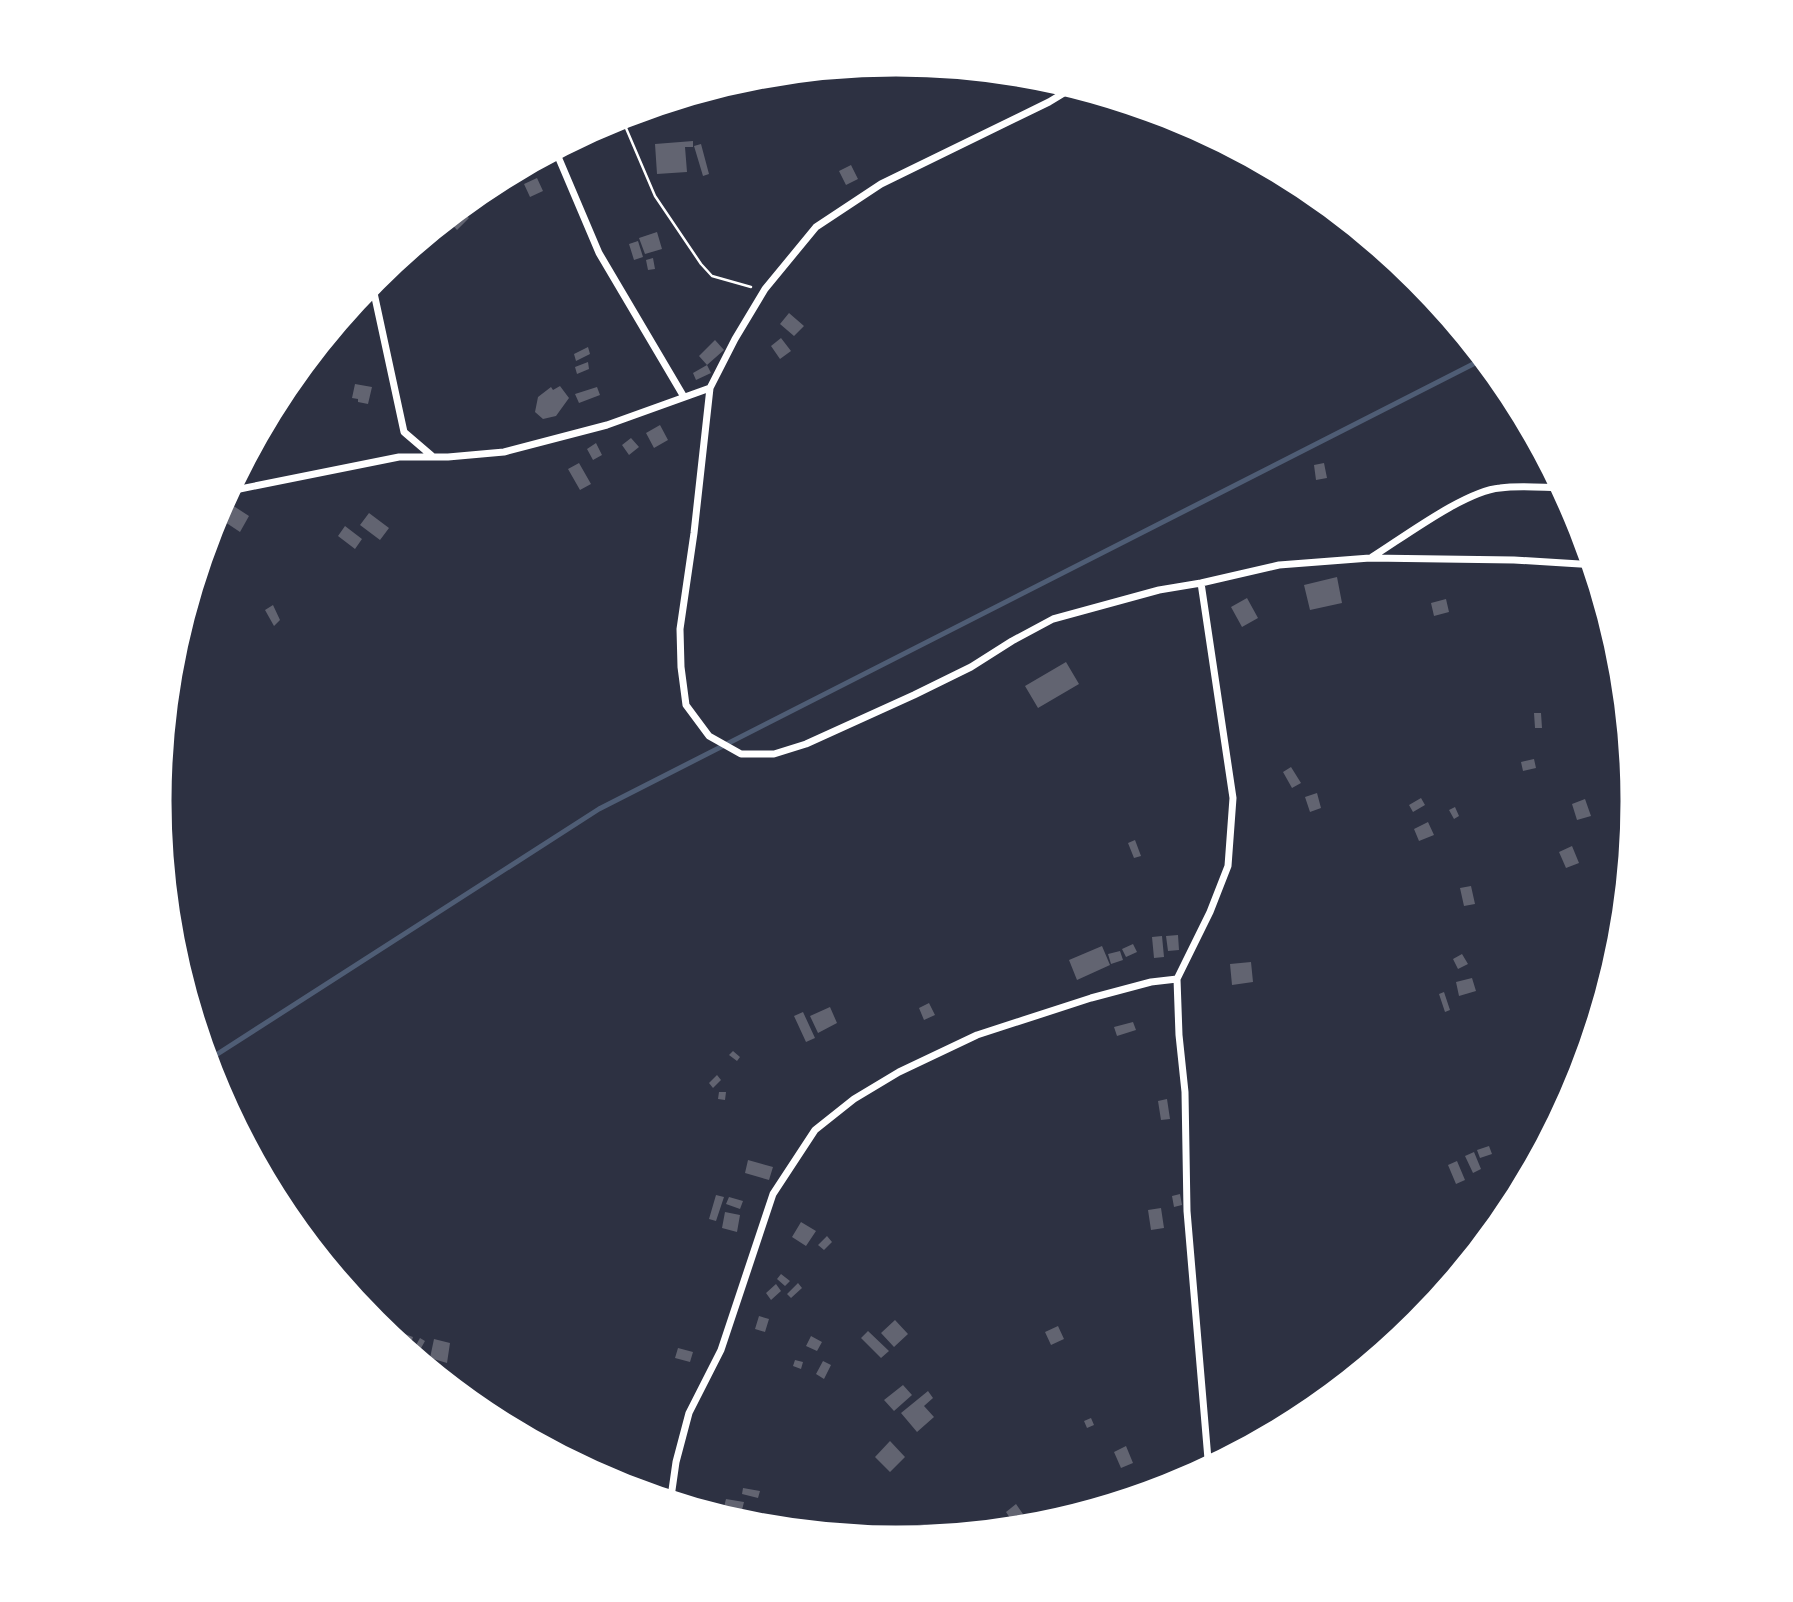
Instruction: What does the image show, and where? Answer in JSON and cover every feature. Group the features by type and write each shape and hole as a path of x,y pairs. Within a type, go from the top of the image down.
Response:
{"street":[{"path":"1065,92 881,184 816,227 765,289 735,339 710,388 680,629 686,705 709,736 741,754 774,754 806,744 971,667 1053,619 1159,590 1279,565 1370,558 1514,560 1586,564"},
{"path":"558,155 599,253 684,397"},
{"path":"374,293 404,432 432,457"},
{"path":"237,490 399,457 432,457 515,449 607,425 710,388"},
{"path":"1370,558 1480,492 1500,488 1555,488"},
{"path":"1201,583 1233,798 1228,866 1210,912 1177,979 1186,1104 1187,1211 1208,1460"},
{"path":"671,1495 676,1462 689,1413 720,1350 773,1194 815,1129 854,1099 898,1072 977,1035 1129,988 1177,979"}],"path":[{"path":"624,124 655,196 701,264 722,280 765,289"}],"building":[{"path":"693,141 693,147 685,147 687,172 657,174 655,144"},
{"path":"701,144 709,174 703,176 694,146"},
{"path":"851,165 858,179 846,185 839,171"},
{"path":"537,178 543,191 530,197 524,184"},
{"path":"464,214 469,218 457,230 451,224"},
{"path":"657,232 662,249 645,254 639,238"},
{"path":"638,241 643,257 634,260 629,244"},
{"path":"653,258 655,269 648,270 646,260"},
{"path":"789,313 804,326 794,336 780,324"},
{"path":"781,338 791,351 780,359 771,346"},
{"path":"715,340 724,350 707,365 699,356"},
{"path":"588,347 590,354 576,361 574,354"},
{"path":"588,362 589,369 577,374 575,367"},
{"path":"707,365 711,373 696,380 693,373"},
{"path":"355,384 372,387 368,404 352,398"},
{"path":"560,386 569,398 556,416 543,419 535,412 538,397 551,387 553,390"},
{"path":"597,387 600,395 579,403 575,394"},
{"path":"660,425 668,440 654,448 646,433"},
{"path":"631,438 639,447 629,455 622,445"},
{"path":"596,443 602,455 593,460 587,449"},
{"path":"579,463 591,484 580,490 568,469"},
{"path":"1324,463 1327,478 1316,480 1314,465"},
{"path":"232,505 249,516 240,532 223,521"},
{"path":"369,513 389,528 380,540 360,525"},
{"path":"345,526 362,539 355,549 338,536"},
{"path":"1337,577 1342,603 1310,610 1304,585"},
{"path":"1247,598 1258,618 1242,627 1231,607"},
{"path":"1446,599 1449,612 1434,616 1431,603"},
{"path":"273,605 280,620 274,626 265,610"},
{"path":"1066,662 1079,684 1038,708 1025,686"},
{"path":"1534,713 1541,713 1542,728 1535,728"},
{"path":"1534,759 1536,768 1523,771 1521,762"},
{"path":"1291,767 1301,783 1292,788 1283,772"},
{"path":"1317,793 1321,808 1310,812 1305,797"},
{"path":"1421,798 1425,805 1413,812 1409,805"},
{"path":"1585,799 1591,816 1577,820 1572,804"},
{"path":"1455,807 1459,816 1454,819 1449,810"},
{"path":"1428,822 1434,835 1419,841 1414,829"},
{"path":"1135,840 1141,856 1134,858 1128,843"},
{"path":"1572,846 1579,863 1566,868 1559,852"},
{"path":"1471,886 1475,904 1464,906 1460,888"},
{"path":"1178,935 1179,950 1168,951 1166,936"},
{"path":"1162,936 1164,957 1154,958 1152,937"},
{"path":"1133,944 1137,952 1126,957 1122,949"},
{"path":"1102,946 1110,965 1077,980 1069,960"},
{"path":"1120,951 1123,960 1111,964 1108,954"},
{"path":"1462,954 1468,964 1458,969 1453,959"},
{"path":"1251,962 1253,982 1232,985 1230,964"},
{"path":"1472,978 1476,991 1459,996 1456,982"},
{"path":"1444,992 1450,1010 1445,1012 1439,994"},
{"path":"929,1003 935,1015 924,1020 919,1008"},
{"path":"830,1007 837,1023 818,1033 810,1016"},
{"path":"803,1012 815,1038 806,1042 794,1016"},
{"path":"1133,1022 1136,1030 1117,1036 1114,1027"},
{"path":"733,1051 740,1057 737,1061 729,1055"},
{"path":"717,1075 721,1080 713,1088 709,1083"},
{"path":"719,1092 726,1092 725,1100 718,1099"},
{"path":"1167,1099 1170,1119 1161,1120 1158,1101"},
{"path":"1489,1146 1492,1154 1480,1158 1477,1150"},
{"path":"1474,1152 1481,1169 1473,1173 1465,1156"},
{"path":"748,1160 773,1167 769,1180 745,1173"},
{"path":"1457,1161 1465,1180 1456,1184 1448,1165"},
{"path":"1180,1194 1182,1205 1174,1207 1172,1196"},
{"path":"716,1195 724,1197 716,1221 709,1219"},
{"path":"729,1197 743,1201 740,1209 726,1204"},
{"path":"1161,1208 1164,1228 1151,1230 1148,1210"},
{"path":"725,1212 740,1215 737,1232 722,1228"},
{"path":"801,1222 816,1231 806,1246 792,1237"},
{"path":"827,1236 832,1242 824,1250 818,1245"},
{"path":"781,1274 790,1281 785,1286 777,1279"},
{"path":"798,1283 802,1288 791,1298 787,1294"},
{"path":"776,1284 781,1291 771,1300 766,1293"},
{"path":"759,1316 769,1319 765,1332 755,1329"},
{"path":"895,1320 908,1334 894,1347 881,1333"},
{"path":"1058,1326 1064,1339 1051,1345 1045,1332"},
{"path":"868,1331 889,1351 881,1358 861,1338"},
{"path":"402,1333 413,1337 411,1344 401,1335"},
{"path":"811,1336 822,1342 817,1351 806,1346"},
{"path":"420,1338 425,1341 420,1350 415,1347"},
{"path":"434,1339 450,1343 447,1363 430,1358"},
{"path":"678,1348 693,1352 690,1362 675,1358"},
{"path":"795,1360 803,1362 801,1369 793,1366"},
{"path":"823,1361 831,1365 824,1379 816,1374"},
{"path":"903,1385 912,1395 894,1411 884,1400"},
{"path":"928,1391 933,1398 924,1406 934,1417 917,1432 901,1413"},
{"path":"1091,1418 1094,1425 1087,1428 1084,1421"},
{"path":"890,1441 905,1457 890,1472 875,1457"},
{"path":"1126,1446 1133,1463 1121,1468 1114,1452"},
{"path":"743,1488 760,1491 758,1498 742,1494"},
{"path":"726,1499 744,1502 742,1510 724,1507"},
{"path":"1016,1504 1023,1514 1012,1521 1006,1512"}],"waterway":[{"path":"214,1056 599,809 1478,361"}]}
